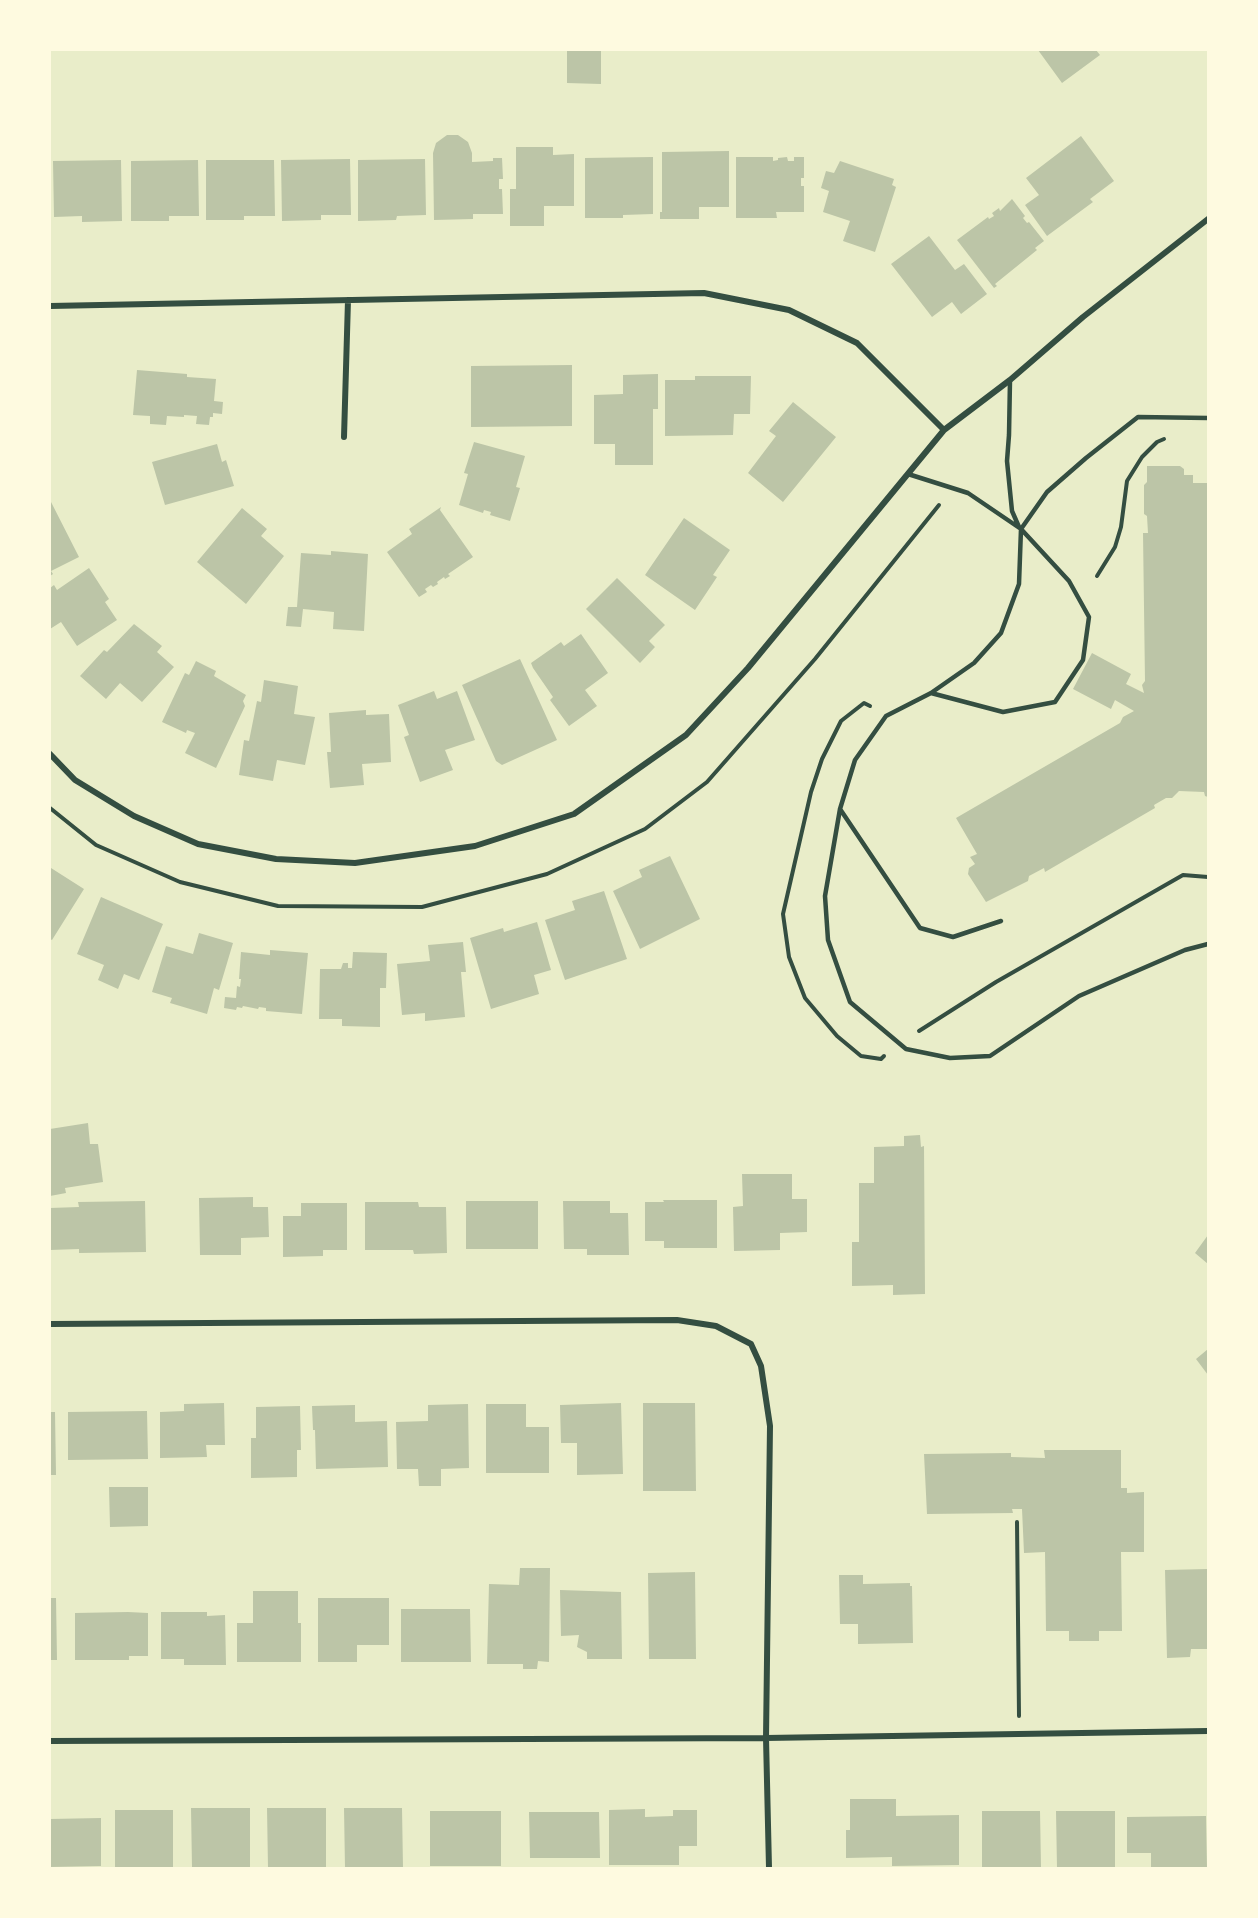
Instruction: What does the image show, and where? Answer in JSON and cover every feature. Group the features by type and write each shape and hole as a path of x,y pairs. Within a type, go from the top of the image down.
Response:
{"street":[{"path":"50,754 75,780 134,816 198,844 276,859 355,863 475,846 574,814 686,735 748,668 944,430 1011,380 1083,317 1209,219"},
{"path":"50,306 704,293 789,310 857,343 944,430"},
{"path":"344,437 348,300"},
{"path":"50,1324 677,1320 716,1326 751,1344 760,1365 770,1426 766,1738 768,1869"},
{"path":"50,1741 766,1738 1209,1731"}],"lane":[{"path":"1011,380 1007,461 1012,511 1021,529 1019,584 1001,633 974,663 931,693 886,716 855,760 840,809 825,896 828,940 850,1002 906,1049 950,1058 990,1056 1079,996 1185,950 1209,944"},
{"path":"1021,529 1047,492 1138,417 1209,418"},
{"path":"908,474 968,493 1021,529 1069,581 1089,617 1083,660 1055,702 1004,712 931,693"},
{"path":"840,809 920,928 953,937 1001,921"}],"path":[{"path":"1097,576 1115,547 1127,481 1142,457 1157,442 1178,432 1185,434 1188,417"},
{"path":"50,808 96,845 180,882 278,906 422,907 547,874 645,829 707,782 815,659 941,502"},
{"path":"996,982 1183,875 1209,877"},
{"path":"1017,1522 1019,1734"}],"building":[{"path":"567,50 601,50 601,84 567,83"},
{"path":"1038,50 1096,50 1100,55 1062,83"},
{"path":"447,135 458,135 468,142 472,162 502,158 503,179 499,179 499,189 502,189 503,214 473,214 473,219 434,220 433,153 436,143"},
{"path":"1081,136 1114,181 1090,199 1093,202 1047,236 1025,205 1039,195 1026,178"},
{"path":"516,147 553,147 553,155 574,154 574,206 544,206 544,226 510,226 510,189 516,189"},
{"path":"729,151 729,207 699,207 699,219 660,219 662,152"},
{"path":"653,157 653,214 623,215 623,218 585,218 585,158"},
{"path":"736,157 773,157 773,161 787,157 788,161 794,161 794,157 804,157 804,178 801,178 801,186 804,186 804,212 776,212 777,218 736,218"},
{"path":"350,159 351,215 321,215 321,220 282,221 281,160"},
{"path":"425,159 426,215 397,216 396,220 358,221 358,160"},
{"path":"121,160 122,221 82,222 82,216 54,217 53,161"},
{"path":"198,160 199,216 169,216 169,221 131,221 131,161"},
{"path":"206,160 274,160 275,216 244,216 244,220 206,220"},
{"path":"840,161 894,179 892,185 896,187 875,252 843,241 850,221 823,212 829,191 821,188 826,171 834,173"},
{"path":"1012,199 1025,216 1023,218 1044,241 1035,248 1037,250 995,284 997,286 994,288 957,240 988,217 989,219 994,216 992,213 999,208 1000,211"},
{"path":"929,236 955,270 964,264 987,294 961,314 952,302 932,317 891,264"},
{"path":"572,365 572,426 471,427 471,366"},
{"path":"137,370 216,379 214,401 223,402 222,414 213,413 209,425 196,424 197,416 184,415 184,417 167,416 166,425 150,424 150,416 133,415"},
{"path":"658,374 658,409 653,409 653,465 615,465 615,444 594,444 594,395 623,394 623,375"},
{"path":"695,376 751,376 750,414 734,414 733,435 665,436 665,380 695,380"},
{"path":"793,402 836,437 783,502 748,473 776,436 769,431"},
{"path":"474,442 525,456 516,487 520,488 510,521 490,515 491,512 484,510 483,513 459,505 468,474 464,473"},
{"path":"217,444 222,462 226,460 234,486 165,505 152,462"},
{"path":"1147,466 1180,466 1184,469 1184,475 1193,475 1193,483 1208,483 1208,797 1204,792 1179,791 1172,798 1166,798 1154,805 1155,808 1045,872 1044,868 1029,876 1028,881 986,902 968,874 969,868 975,864 970,857 977,854 956,818 1120,723 1123,717 1134,711 1115,700 1111,709 1073,689 1092,653 1131,674 1126,684 1144,693 1142,685 1145,681 1143,533 1148,533 1147,516 1144,514 1144,485 1147,482"},
{"path":"50,500 79,557 51,571 53,574 50,576"},
{"path":"441,507 440,510 473,557 448,574 450,576 437,582 438,584 425,589 427,592 419,597 387,552 412,534 409,529"},
{"path":"242,508 267,529 261,536 284,556 246,604 197,562"},
{"path":"684,518 730,550 713,575 717,577 695,610 645,575"},
{"path":"331,551 368,554 364,631 333,629 334,612 303,609 301,627 286,626 288,607 297,607 301,553 331,555"},
{"path":"89,568 109,599 105,602 117,620 77,646 61,622 50,629 50,588 54,585 57,590"},
{"path":"617,578 665,625 649,641 655,647 640,663 586,609"},
{"path":"134,624 162,646 157,652 174,667 142,702 120,683 106,699 80,676 104,650 107,652"},
{"path":"581,634 608,673 585,690 597,706 569,726 550,700 553,697 531,663 561,642 564,646"},
{"path":"520,659 557,740 502,765 496,761 462,685"},
{"path":"196,661 216,671 214,676 246,695 243,701 245,706 216,768 185,753 195,733 187,730 186,733 162,722 185,673 189,675"},
{"path":"264,680 298,686 294,714 315,717 305,765 277,760 273,781 239,775 244,740 249,741 257,701 261,702"},
{"path":"434,691 437,699 457,691 475,740 445,750 453,770 420,782 404,737 409,735 398,705"},
{"path":"366,710 366,715 389,714 391,762 362,764 364,785 330,788 327,752 331,752 329,713"},
{"path":"670,856 700,919 640,949 613,891 642,877 639,870"},
{"path":"51,868 84,889 52,940 50,939"},
{"path":"604,891 627,959 565,980 545,920 575,910 572,901"},
{"path":"101,897 163,924 139,980 124,974 118,989 98,980 104,965 77,954"},
{"path":"537,922 551,970 534,975 539,994 491,1009 470,938 503,928 504,932"},
{"path":"199,933 233,943 219,990 214,988 207,1014 170,1003 172,998 152,992 166,946 193,954"},
{"path":"463,942 466,972 461,972 465,1017 425,1021 425,1013 402,1015 397,964 430,961 428,945"},
{"path":"270,950 308,953 302,1014 266,1011 266,1008 259,1007 258,1009 243,1006 242,1008 237,1007 236,1010 224,1008 225,997 236,998 237,986 240,987 241,952 270,955"},
{"path":"353,952 387,953 386,988 380,988 380,1027 342,1026 342,1019 319,1019 320,969 341,969 343,963 348,963 348,968 352,968"},
{"path":"88,1123 90,1144 98,1144 103,1182 65,1188 66,1193 50,1196 50,1129"},
{"path":"920,1135 921,1147 924,1146 925,1294 893,1295 893,1285 852,1286 852,1242 859,1242 859,1183 874,1183 874,1147 904,1146 904,1136"},
{"path":"742,1174 792,1174 792,1199 807,1199 807,1232 780,1233 780,1250 734,1251 733,1207 743,1206"},
{"path":"253,1197 253,1207 268,1207 269,1237 241,1238 241,1255 200,1255 199,1198"},
{"path":"663,1200 717,1200 717,1248 664,1248 664,1241 645,1241 645,1202 664,1202"},
{"path":"145,1201 146,1252 79,1253 79,1249 50,1250 50,1208 79,1207 78,1202"},
{"path":"466,1201 538,1201 538,1249 466,1249"},
{"path":"563,1201 610,1201 610,1213 628,1213 629,1255 587,1255 587,1249 564,1249"},
{"path":"365,1202 418,1202 419,1207 446,1207 447,1253 414,1254 413,1250 365,1250"},
{"path":"301,1203 347,1203 347,1250 323,1250 323,1256 283,1257 283,1216 301,1216"},
{"path":"1208,1235 1208,1264 1195,1253"},
{"path":"1208,1349 1208,1375 1196,1359"},
{"path":"224,1403 225,1445 206,1445 207,1457 160,1458 160,1412 184,1411 184,1404"},
{"path":"621,1403 623,1474 577,1475 577,1443 561,1443 560,1405"},
{"path":"643,1403 695,1403 696,1491 643,1491"},
{"path":"468,1404 469,1468 441,1469 441,1486 419,1486 418,1469 397,1469 396,1422 428,1421 428,1405"},
{"path":"486,1404 526,1404 526,1427 549,1427 549,1473 486,1473"},
{"path":"355,1405 355,1422 387,1421 388,1467 316,1469 312,1406"},
{"path":"300,1406 301,1450 297,1450 297,1477 251,1478 251,1438 256,1438 256,1407"},
{"path":"147,1411 148,1459 68,1460 68,1412"},
{"path":"50,1412 55,1412 56,1475 50,1475"},
{"path":"1044,1450 1121,1450 1121,1488 1127,1488 1127,1493 1144,1492 1144,1552 1121,1552 1122,1631 1099,1631 1099,1641 1069,1641 1069,1631 1046,1631 1045,1552 1024,1553 1022,1509 1012,1509 1013,1513 927,1514 924,1454 1011,1453 1011,1457 1045,1458"},
{"path":"109,1487 148,1487 148,1526 110,1527"},
{"path":"520,1568 550,1568 549,1662 538,1661 537,1669 523,1669 523,1664 487,1664 489,1584 519,1585"},
{"path":"1208,1569 1208,1649 1191,1649 1190,1657 1167,1658 1165,1570"},
{"path":"695,1572 696,1659 649,1659 648,1573"},
{"path":"839,1575 863,1575 863,1584 910,1583 912,1586 913,1643 858,1644 858,1624 840,1624"},
{"path":"560,1590 621,1592 622,1659 587,1659 587,1652 577,1647 579,1635 561,1636"},
{"path":"253,1591 298,1591 301,1662 237,1662 237,1623 253,1623"},
{"path":"50,1598 56,1598 57,1660 50,1660"},
{"path":"318,1598 389,1598 389,1645 357,1645 357,1662 318,1662"},
{"path":"401,1609 470,1609 471,1662 401,1662"},
{"path":"161,1612 207,1612 207,1616 225,1615 226,1665 184,1665 184,1659 161,1659"},
{"path":"75,1613 148,1613 148,1656 129,1656 129,1660 75,1660"},
{"path":"850,1799 896,1799 896,1816 959,1815 959,1865 892,1866 892,1857 846,1858 846,1830 850,1830"},
{"path":"191,1808 250,1808 250,1868 192,1868"},
{"path":"267,1808 326,1808 326,1868 268,1868"},
{"path":"344,1808 402,1808 403,1868 345,1868"},
{"path":"645,1809 645,1817 673,1816 673,1810 697,1810 697,1846 679,1846 679,1865 609,1865 609,1810"},
{"path":"115,1810 173,1810 173,1868 115,1868"},
{"path":"430,1811 501,1811 501,1866 430,1866"},
{"path":"982,1811 1040,1811 1041,1868 982,1868"},
{"path":"1056,1811 1115,1811 1115,1868 1057,1868"},
{"path":"529,1812 599,1812 600,1858 530,1858"},
{"path":"1206,1816 1207,1868 1151,1868 1151,1853 1127,1853 1127,1817"},
{"path":"101,1818 101,1866 50,1867 50,1819"}]}
